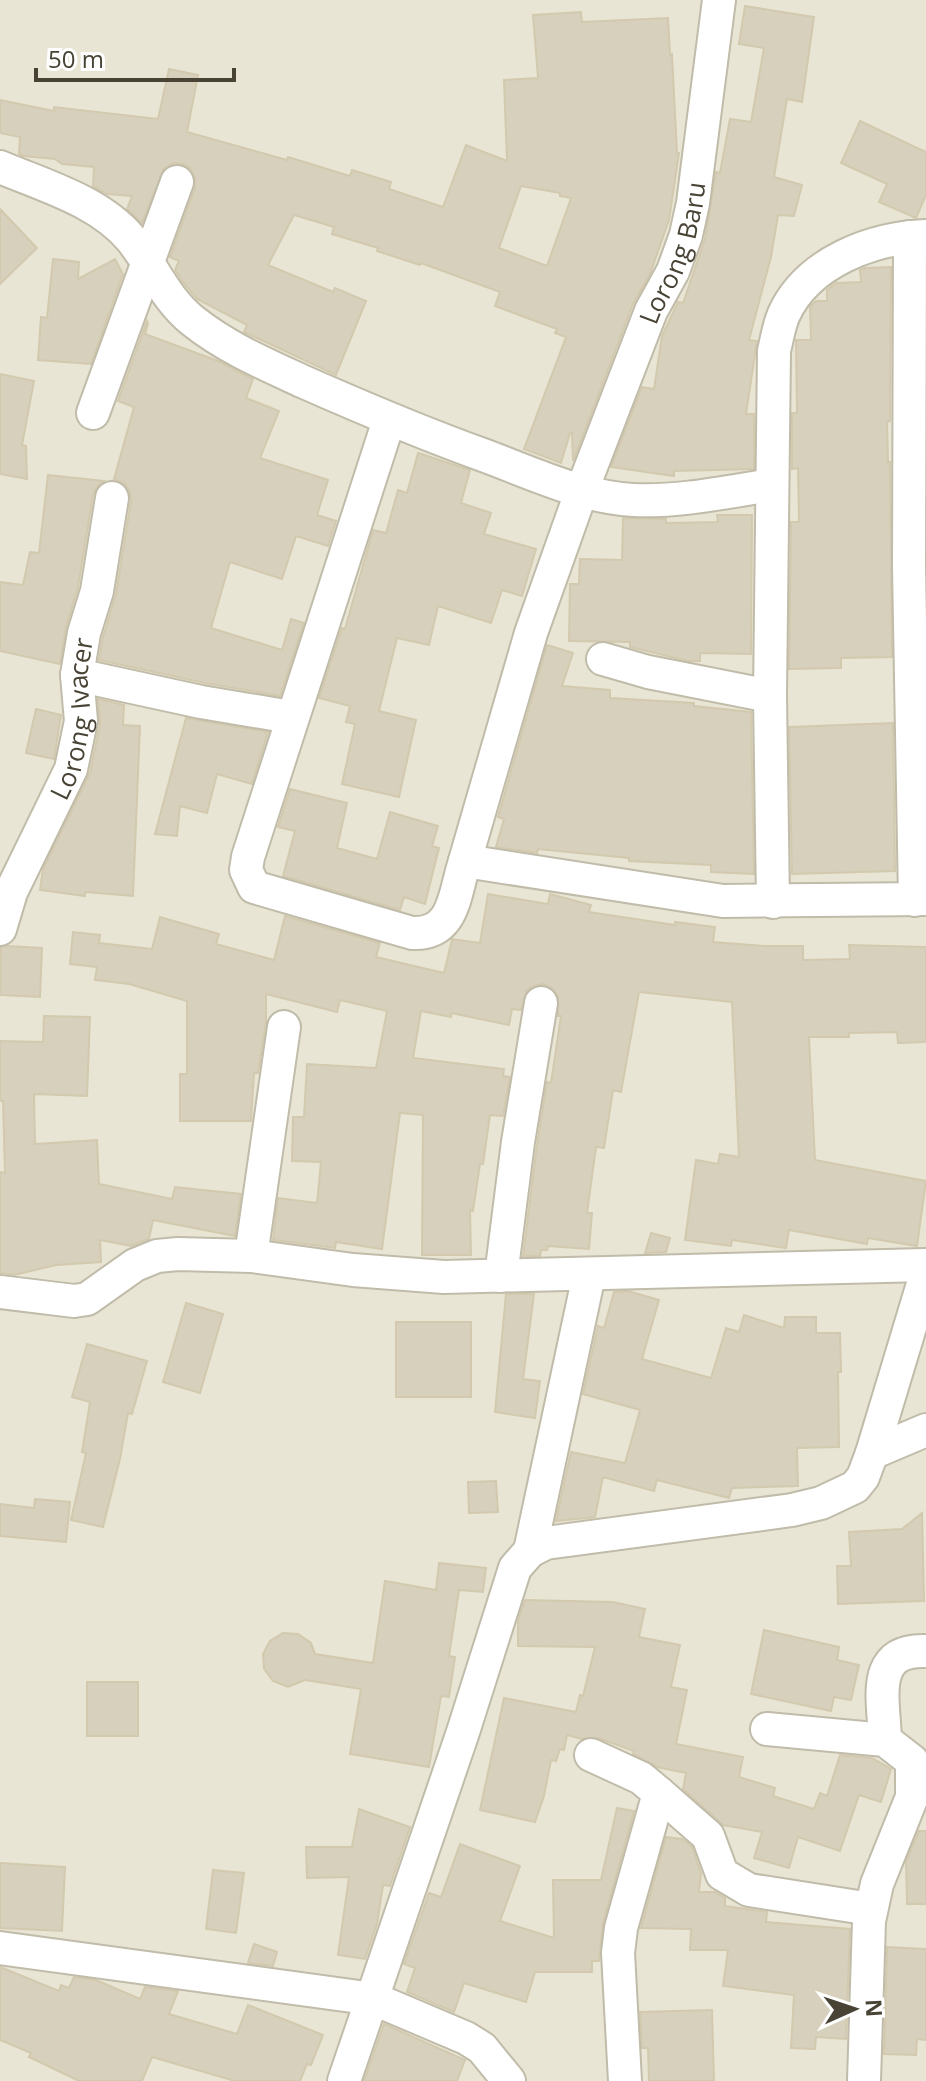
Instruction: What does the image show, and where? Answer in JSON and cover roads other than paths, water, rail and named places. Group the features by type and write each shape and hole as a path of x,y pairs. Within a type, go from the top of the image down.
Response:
{"street":[{"name":"Lorong Baru","path":"291,717 248,857 246,870 254,887 266,893 313,903 412,933 436,931 446,920 465,861 531,633 651,311 673,271 686,235 693,203 719,0"},
{"path":"0,167 87,204 118,226 133,241 171,299 211,335 238,351 389,420 582,492 632,500 681,498 771,485"},
{"path":"93,413 177,182"},
{"path":"465,861 723,901 773,902 921,899 918,236 866,247 839,258 817,274 796,295 783,316 774,351 770,696 773,902"},
{"path":"77,675 201,702 291,717 389,420"},
{"name":"Lorong Ivacer","path":"0,929 11,892 71,769 81,721 77,675 84,633 97,591 112,498"},
{"path":"603,659 648,672 770,696"},
{"path":"501,1276 518,1142 541,1003"},
{"path":"251,1256 284,1027"},
{"path":"0,1292 74,1301 87,1299 135,1265 157,1256 205,1253 444,1277 926,1265"},
{"path":"344,2081 374,1999 515,1568 530,1551 546,1543 792,1510 821,1503 855,1487 863,1477 872,1453 926,1274"},
{"path":"530,1551 589,1275"},
{"path":"872,1453 926,1430"},
{"path":"885,1740 883,1677 888,1663 902,1653 926,1651"},
{"path":"767,1729 885,1740 912,1761 912,1797 877,1884 871,1909 864,2081"},
{"path":"591,1755 641,1778 708,1836 722,1874 733,1882 749,1890 871,1909"},
{"path":"625,2081 618,1953 621,1928 659,1793"},
{"path":"0,1948 374,1999 474,2043 482,2048 509,2081"}]}
